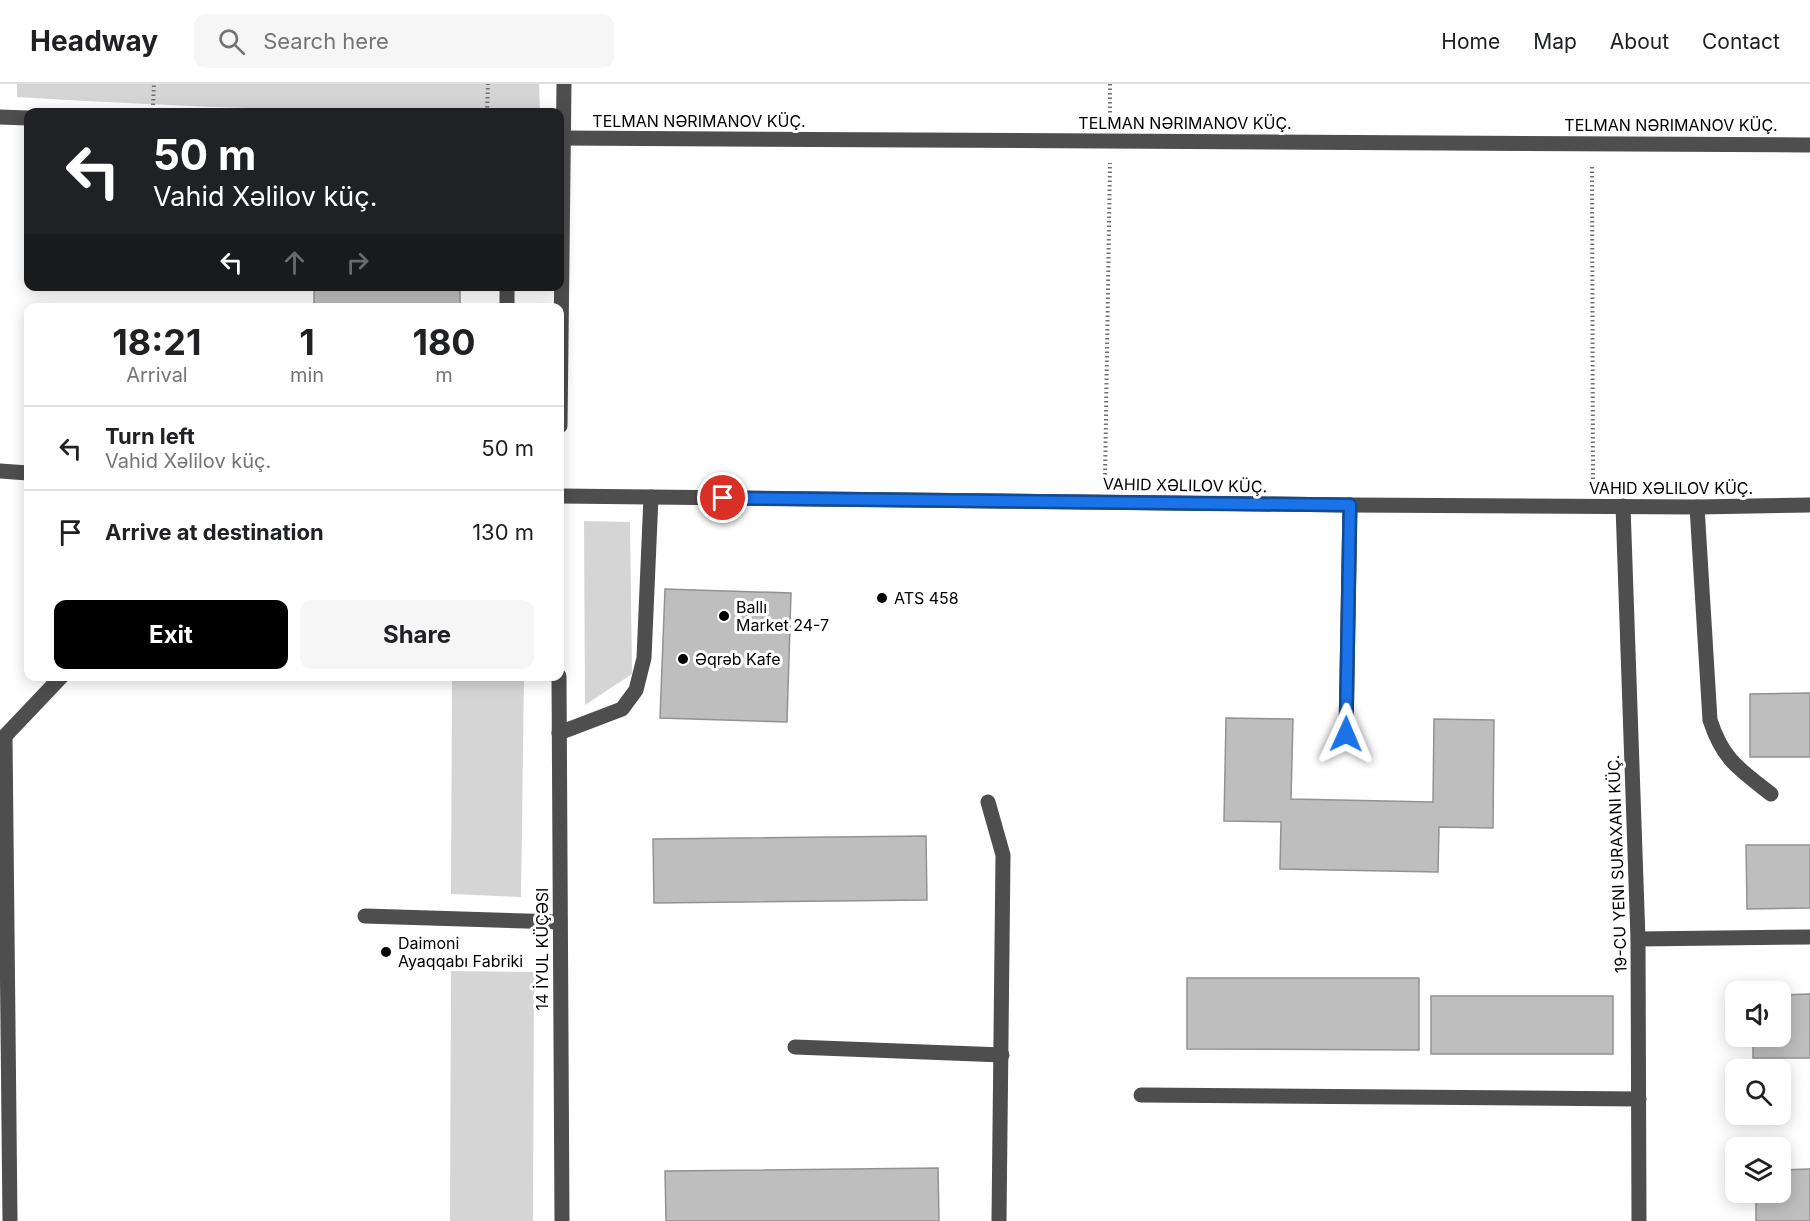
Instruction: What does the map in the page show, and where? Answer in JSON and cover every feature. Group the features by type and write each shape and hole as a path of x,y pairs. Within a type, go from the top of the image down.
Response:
{"street":[{"path":"563,108 564,84"},
{"path":"0,117 24,118"},
{"name":"TELMAN NƏRIMANOV KÜÇ.","path":"564,138 1810,145"},
{"path":"0,471 24,473"},
{"name":"VAHID XƏLILOV KÜÇ.","path":"564,496 1350,505 1697,507 1810,505"},
{"path":"560,733 622,709 636,690 644,658 651,497"},
{"path":"1346,734 1350,505"},
{"path":"1623,506 1638,939 1639,1221"},
{"path":"1697,507 1710,720 1717,742 1736,767 1771,794"},
{"path":"10,1221 3,737 57,681"},
{"name":"14 İYUL KÜÇƏSI","path":"559,681 561,1221"},
{"path":"988,802 1003,855 999,1221"},
{"path":"365,916 560,922"},
{"path":"1638,939 1810,937"},
{"path":"795,1047 1002,1055"},
{"path":"1140,1095 1639,1099"}],"path":[{"path":"153,105 154,84"},
{"path":"488,84 488,108"},
{"path":"1105,502 1110,84"},
{"path":"1592,142 1593,506"}],"shaded area":[{"path":"17,84 539,84 540,108 246,108 17,97"},
{"path":"584,521 630,522 632,674 585,705"},
{"path":"452,681 524,681 521,897 451,894"},
{"path":"451,971 534,972 533,1221 450,1221"}],"building":[{"path":"314,291 460,291 460,303 314,303"},
{"path":"665,589 791,593 787,722 660,718"},
{"path":"1810,693 1810,757 1750,757 1750,694"},
{"path":"1226,718 1293,719 1291,799 1433,802 1434,719 1494,720 1493,828 1439,827 1438,872 1280,869 1281,822 1224,821"},
{"path":"926,836 927,900 654,903 653,839"},
{"path":"1746,845 1810,845 1810,908 1747,909"},
{"path":"1187,978 1419,978 1419,1050 1187,1049"},
{"path":"1810,994 1810,1058 1753,1058 1753,1047 1791,1047 1791,995"},
{"path":"1431,996 1613,996 1613,1054 1431,1054"},
{"path":"938,1168 939,1221 666,1221 665,1171"},
{"path":"1810,1169 1810,1221 1756,1221 1756,1203 1791,1203 1791,1170"}],"place":[{"name":"ATS 458","path":"882,598"},
{"name":"Ballı Market 24-7","path":"724,616"},
{"name":"Əqrəb Kafe","path":"683,659"},
{"name":"Daimoni Ayaqqabı Fabriki","path":"386,952"}],"route":[{"path":"723,498 1350,505 1346,734"}]}
